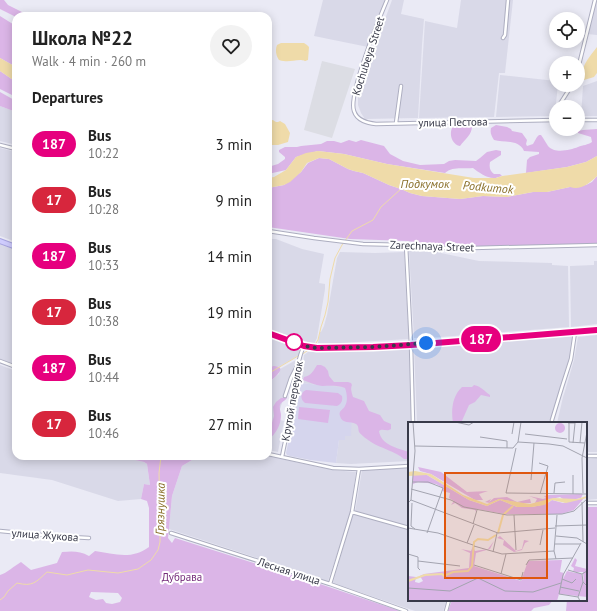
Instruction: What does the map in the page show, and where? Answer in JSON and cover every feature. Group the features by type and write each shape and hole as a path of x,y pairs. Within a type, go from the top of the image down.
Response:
{"street":[{"name":"Kochubeya Street","path":"354,112 353,99 357,82 387,0"},
{"path":"503,38 505,35 508,0"},
{"path":"581,56 595,0"},
{"path":"396,123 401,86"},
{"name":"улица Пестова","path":"354,112 358,118 369,123 549,120"},
{"path":"585,120 597,120"},
{"path":"0,145 12,148"},
{"name":"Zarechnaya Street","path":"272,232 293,236 363,244 406,244 436,248 597,245"},
{"path":"0,241 12,246"},
{"path":"406,244 413,422"},
{"path":"272,334 306,346 317,348 411,345 597,330"},
{"path":"552,420 572,359 575,331"},
{"name":"Крутой переулок","path":"282,457 293,403 299,362 302,351 306,346"},
{"path":"0,361 12,366"},
{"path":"285,396 291,378 299,362"},
{"path":"272,455 333,468 359,469 408,466"},
{"path":"330,584 352,512 359,469"},
{"path":"352,512 408,528"},
{"name":"улица Жукова","path":"0,531 90,538"},
{"name":"Лесная улица","path":"171,533 330,584 406,611"},
{"path":"446,611 449,601"}],"shaded area":[{"path":"323,0 385,0 368,47 314,36"},
{"path":"392,0 404,0 401,14 424,19 418,118 365,119 358,105 358,96"},
{"path":"461,0 513,0 505,73 499,73 494,117 419,118 425,21 457,28"},
{"path":"594,0 597,0 597,35 587,34"},
{"path":"322,61 355,69 332,138 304,130"},
{"path":"500,75 549,80 549,92 557,92 556,100 549,100 549,116 496,117"},
{"path":"597,81 597,116 585,116 585,100 582,100 583,92 585,92 585,85"},
{"path":"0,106 12,110 12,144 0,141"},
{"path":"0,148 12,151 12,240 0,236"},
{"path":"272,239 276,239 302,249 324,254 319,283 325,284 325,289 317,338 314,344 272,330"},
{"path":"0,243 12,248 12,364 0,359"},
{"path":"409,251 441,251 441,253 479,261 552,263 552,265 568,266 569,327 414,338"},
{"path":"340,252 404,252 409,339 318,343 320,332 324,326 327,315 337,258"},
{"path":"594,261 597,261 597,324 571,327 570,266 594,265"},
{"path":"573,335 572,350 550,422 417,422 414,349"},
{"path":"597,335 597,452 587,452 587,422 557,422 574,360 578,337"},
{"path":"272,339 299,349 299,355 279,367 273,366"},
{"path":"409,349 412,422 408,422 408,461 351,464 336,463 339,440 345,436 350,436 348,389 301,383 304,355 308,352"},
{"path":"296,360 280,409 280,420 284,421 278,452 272,451 272,380 279,374 280,369"},
{"path":"0,365 12,370 12,460 135,460 147,464 150,485 144,484 141,499 118,501 52,480 0,473"},
{"path":"301,383 348,388 352,415 351,436 345,436 345,440 339,440 336,463 290,456 286,453"},
{"path":"272,457 333,470 356,472 350,515 328,581 169,529 172,496 182,466 192,460 272,460"},
{"path":"597,458 597,499 587,500 587,459"},
{"path":"408,468 408,526 355,512 362,470"},
{"path":"353,514 408,529 408,601 447,601 443,611 415,611 333,583"}],"green space":[{"path":"0,0 4,0 8,5 22,12 12,12 12,15 0,9"},
{"path":"0,16 12,24 12,65 0,58"},
{"path":"0,71 12,79 12,95 0,89"},
{"path":"0,92 12,99 12,110 0,106"},
{"path":"459,124 472,126 470,134 460,146 454,143 451,137 452,128 454,125"},
{"path":"496,125 507,127 512,131 522,133 527,140 527,146 533,144 537,137 541,135 548,146 558,151 571,149 592,142 591,137 585,135 585,130 597,129 597,156 586,162 567,167 526,173 527,160 530,157 539,154 539,152 524,151 522,147 515,143 494,140 491,134 491,128"},
{"path":"349,140 356,142 361,140 384,146 390,154 403,161 420,165 444,164 455,160 476,161 487,152 496,150 501,151 501,155 490,162 490,166 494,174 500,174 502,176 495,178 489,177 473,168 451,169 445,173 387,164 344,154 318,151 296,157 286,170 272,173 272,166 285,159 279,150 285,147 321,144 327,141 341,143"},
{"path":"319,158 329,159 348,169 363,173 410,193 422,196 460,199 483,196 507,197 533,192 547,192 586,185 592,182 597,176 597,244 470,247 437,246 408,241 350,239 272,228 272,187 284,185 301,172 308,163"},
{"path":"317,365 321,365 325,367 329,376 334,382 351,383 353,397 364,401 369,411 380,415 384,421 391,424 391,429 379,431 383,440 390,445 408,452 408,459 404,459 397,454 371,442 359,432 356,424 342,420 340,413 347,402 345,388 336,386 319,386 303,380 304,377 312,372"},
{"path":"272,367 278,367 280,370 272,380"},
{"path":"474,385 483,389 490,395 490,397 481,395 475,402 469,405 461,422 453,422 452,409 456,395 462,387 472,387"},
{"path":"306,390 338,393 342,396 342,401 337,406 305,403 301,396"},
{"path":"287,397 280,405 281,419 276,432 272,436 272,423 274,416 273,407 281,398"},
{"path":"299,407 330,410 328,423 298,419"},
{"name":"Дубрава","path":"135,460 192,460 182,466 172,496 168,538 172,543 175,538 400,611 0,611 0,575 21,562 31,570 57,563 62,552 83,553 89,556 95,551 129,555 136,554 149,547 149,508 147,501 141,499 144,484 150,485 147,464","holes":["91,592 118,593 122,598 120,602 112,604 106,603 103,599 96,600 89,597"]},
{"path":"587,507 597,507 597,611 566,611 567,601 587,601"},
{"path":"452,601 552,601 549,605 534,608 531,611 448,611"}],"water":[{"path":"281,43 304,43 309,47 308,60 279,60 276,49 277,45"},
{"path":"597,47 597,73 594,77 585,80 585,64"},
{"path":"0,58 12,65 12,79 0,71"},
{"path":"272,120 276,122 280,121 285,124 290,133 288,142 272,145"},
{"name":"Подкумок","path":"318,151 344,154 387,164 474,178 496,178 567,167 586,162 597,156 597,176 588,184 577,188 570,187 547,192 533,192 507,197 483,196 460,199 422,196 410,193 363,173 348,169 329,159 319,158 307,163 301,172 290,182 272,187 272,177 286,170 296,157 306,153"}],"waterway":[{"name":"Грязнушка","path":"314,346 318,340 325,315 330,279 335,258 342,245 352,231 373,220 381,207 402,188"},
{"name":"Грязнушка","path":"301,355 310,349"},
{"name":"Грязнушка","path":"272,372 298,356"},
{"name":"Грязнушка","path":"0,600 17,583 34,583 47,572 67,575 88,570 118,573 138,569 151,560 158,550 160,542 159,473 161,460"}],"bus line":[{"name":"187","path":"272,334 304,346 317,348 411,345 597,330"}],"route":[{"path":"294,342 304,346 317,348 373,347 426,343"}],"water label":[{"name":"Podkumok","path":"488,187"}]}
